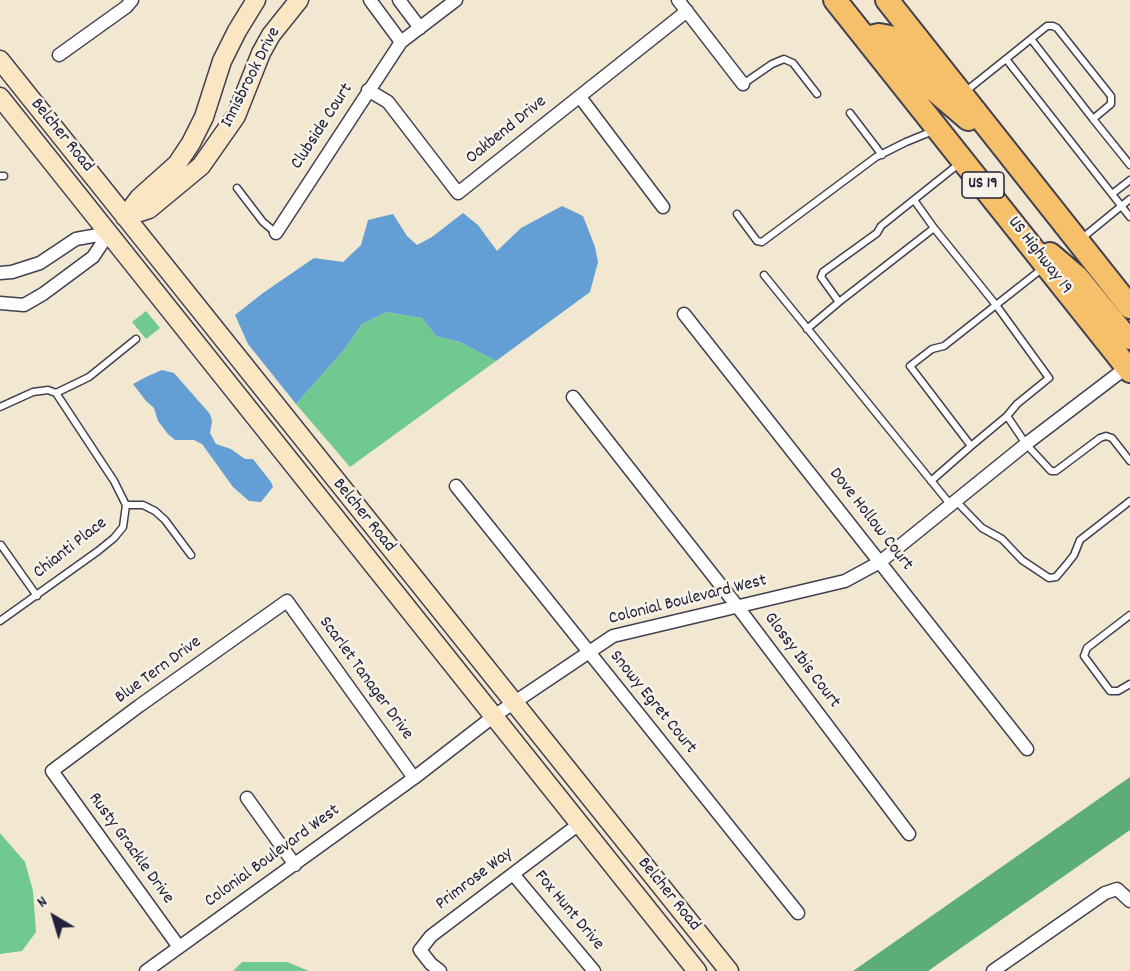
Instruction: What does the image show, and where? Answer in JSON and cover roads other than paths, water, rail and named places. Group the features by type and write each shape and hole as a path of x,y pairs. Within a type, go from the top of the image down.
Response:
{"highway":[{"name":"US Highway 19","path":"835,0 1129,368"},
{"name":"US 19","path":"884,1 962,94 1130,307"},
{"path":"866,38 879,35 890,37 933,89 1012,158"},
{"path":"1014,225 1077,276 1122,332 1130,338"}],"main road":[{"name":"Innisbrook Drive","path":"125,217 139,198 177,164 191,143 204,117 222,61 256,0"},
{"name":"Innisbrook Drive","path":"125,217 149,209 201,166 236,116 261,53 271,35 299,0"},
{"name":"Belcher Road","path":"0,60 512,703 729,971"},
{"name":"Belcher Road","path":"0,97 697,971"},
{"path":"50,160 62,163 105,207 125,217"},
{"path":"110,233 121,234 134,240 164,277 184,291"}],"street":[{"path":"59,55 126,7 132,0"},
{"path":"370,0 401,42"},
{"path":"399,0 420,28"},
{"name":"Clubside Court","path":"276,233 401,42 456,0"},
{"path":"678,0 743,84"},
{"name":"Oakbend Drive","path":"368,90 388,102 458,193 687,11"},
{"path":"579,97 663,207"},
{"path":"0,273 12,272 40,262 76,239 110,233"},
{"path":"0,303 24,305 43,294 93,257 110,233"},
{"name":"Dove Hollow Court","path":"684,314 1027,749"},
{"name":"Colonial Boulevard West","path":"146,971 414,778 512,703 613,636 845,581 880,562 1026,444 1129,368"},
{"name":"Glossy Ibis Court","path":"573,397 737,606 909,834"},
{"name":"Snowy Egret Court","path":"456,486 798,913"},
{"name":"Blue Tern Drive","path":"52,771 287,601"},
{"name":"Scarlet Tanager Drive","path":"287,601 414,778"},
{"name":"Rusty Grackle Drive","path":"52,771 179,947"},
{"path":"247,798 295,865"},
{"name":"Primrose Way","path":"440,971 420,950 431,936 579,824"},
{"name":"Fox Hunt Drive","path":"513,874 594,971"},
{"path":"993,971 1105,893 1117,889 1130,901"}],"lane":[{"path":"962,94 1047,27 1053,26 1057,28 1112,100 1111,104 1093,119"},
{"path":"1032,39 1130,165"},
{"path":"743,84 772,64 784,59 793,63 817,94"},
{"path":"1006,59 1130,217"},
{"path":"850,114 882,155"},
{"path":"737,214 757,241 762,242 882,155 938,129"},
{"path":"839,302 821,277 823,272 877,232 881,226 963,160"},
{"path":"1112,194 1130,180"},
{"path":"237,188 263,222 276,233"},
{"path":"1078,241 1130,199"},
{"path":"914,200 996,305 1049,378 931,481"},
{"path":"807,328 934,228"},
{"path":"971,446 910,366 932,348 944,346 1046,266"},
{"path":"764,275 931,481 982,528 1002,539 1022,560 1048,578 1056,577 1067,564 1074,555 1080,540 1130,501"},
{"path":"0,407 33,392 48,390 56,393 89,377 136,339"},
{"name":"Chianti Place","path":"0,621 114,538 123,527 126,505 114,481 56,393"},
{"path":"1007,416 1026,444 1051,471 1056,471 1100,438 1106,436 1112,438 1130,461"},
{"path":"126,505 143,505 155,511 165,520 191,555"},
{"path":"1,545 37,596"},
{"path":"1129,687 1110,691 1084,656 1087,648 1130,615"}],"water":[{"path":"562,206 583,216 595,247 598,262 590,292 496,361 460,342 436,336 422,318 386,312 362,324 343,351 296,404 248,344 235,315 314,258 343,262 361,245 368,220 393,214 407,236 417,245 432,237 463,213 478,225 497,251 521,228"},
{"path":"162,370 174,373 210,414 212,421 210,433 216,444 231,449 245,459 253,459 271,482 273,487 261,502 249,501 233,487 202,444 194,440 175,440 158,421 154,408 133,384"}]}
